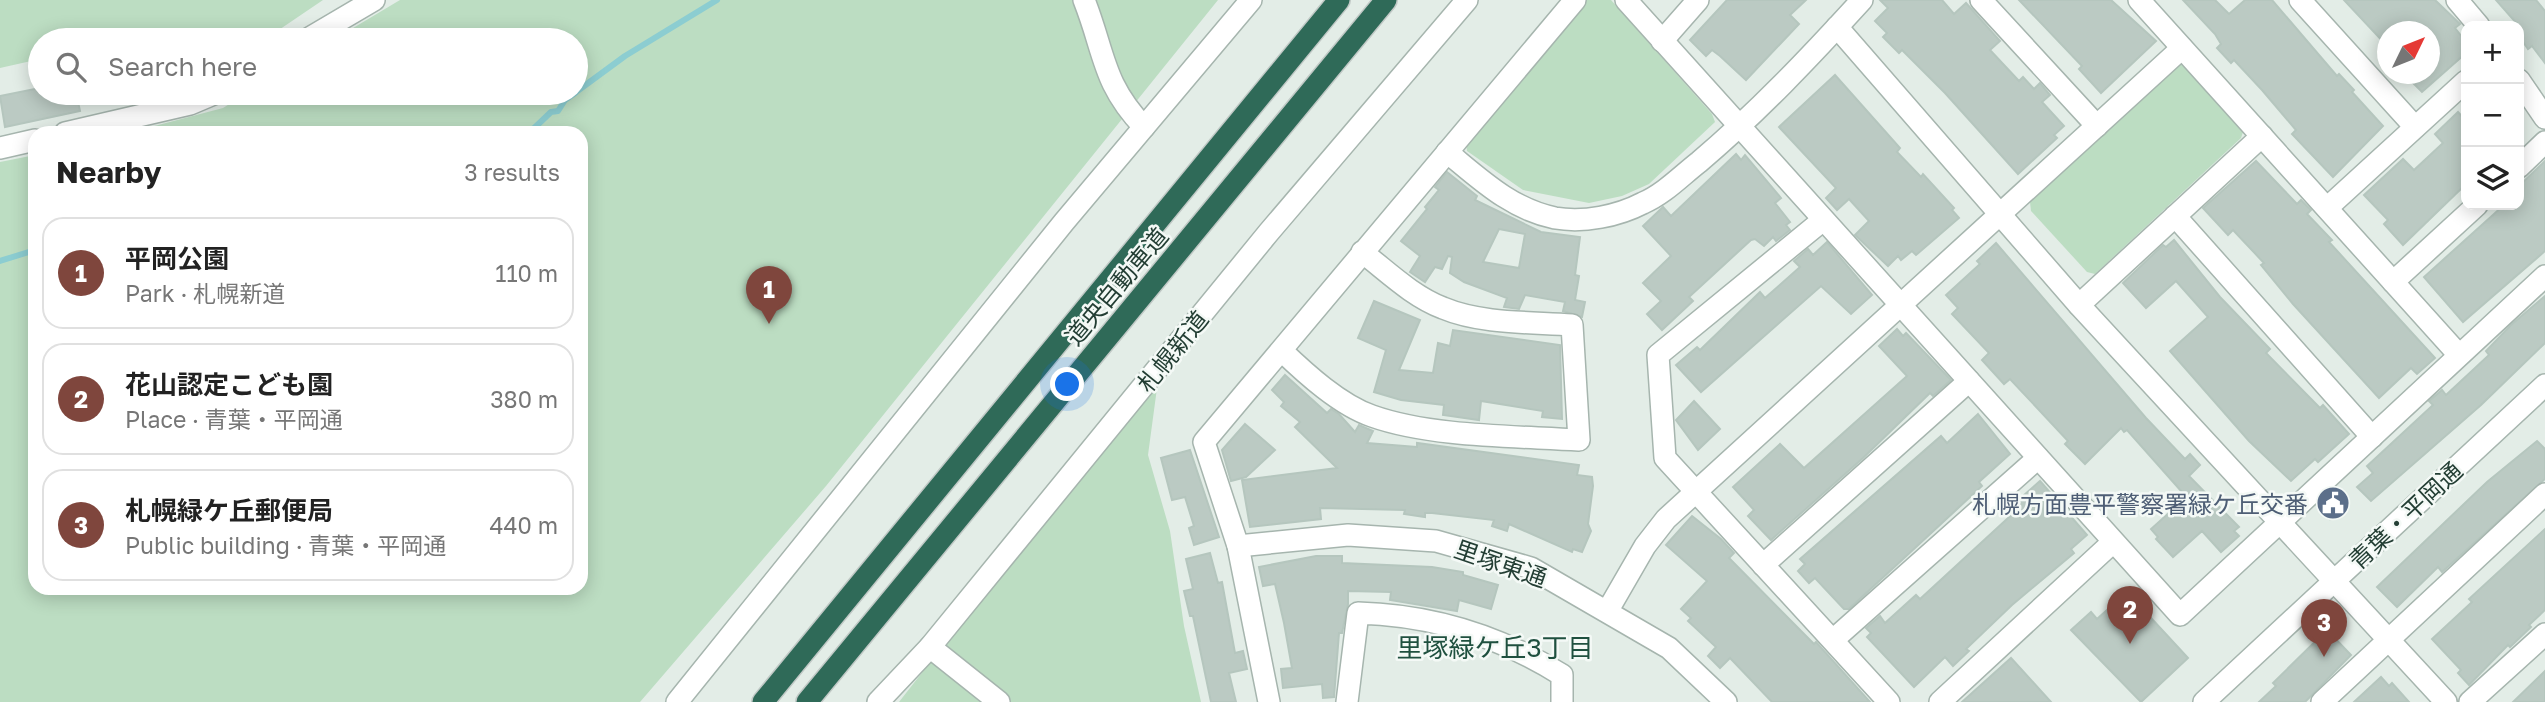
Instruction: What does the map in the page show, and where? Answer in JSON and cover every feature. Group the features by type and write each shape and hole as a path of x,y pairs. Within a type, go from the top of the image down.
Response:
{"highway":[{"name":"道央自動車道","path":"762,702 1339,0"},
{"name":"道央自動車道","path":"807,702 1386,0"}],"street":[{"path":"326,28 374,0"},
{"path":"1084,0 1106,74 1123,105 1144,127"},
{"path":"677,702 1144,127 1251,0"},
{"name":"札幌新道","path":"878,702 930,647 1269,232 1467,0"},
{"path":"1269,702 1238,546 1204,442 1575,0"},
{"path":"1626,0 2180,615 2545,276"},
{"path":"1662,41 1698,0"},
{"path":"1447,152 1492,189 1522,208 1557,218 1593,218 1620,214 1646,202 1740,127 1862,0"},
{"path":"1981,0 2097,126"},
{"path":"2139,0 2459,355"},
{"path":"2300,0 2415,127"},
{"path":"2457,0 2475,21"},
{"path":"1837,27 2079,305 2446,702"},
{"path":"1608,610 1645,546 1666,519 1693,492 2182,48"},
{"path":"2327,208 2463,84"},
{"path":"2522,84 2545,118"},
{"path":"95,126 187,105"},
{"path":"2079,305 2262,136"},
{"path":"0,148 28,142"},
{"path":"2524,162 2545,142"},
{"path":"2393,282 2472,210"},
{"path":"2175,216 2372,437"},
{"path":"1823,220 1658,355 1665,458 1693,492 1889,702"},
{"path":"1282,351 1312,380 1371,416 1437,430 1579,440 1572,325 1483,317 1444,309 1413,292 1362,252"},
{"path":"1763,565 1969,381"},
{"name":"青葉・平岡通","path":"2204,702 2545,385"},
{"path":"1833,640 2038,458"},
{"path":"2322,702 2545,494"},
{"name":"里塚東通","path":"1238,546 1348,535 1436,541 1531,568 1608,610 1669,649 1726,702"},
{"path":"1940,702 2113,542"},
{"path":"1348,702 1357,613 1397,614 1445,624 1497,641 1562,675 1562,702"},
{"path":"2470,702 2545,634"},
{"path":"930,647 999,702"}],"green space":[{"path":"0,0 323,0 282,28 28,28 28,62 0,68"},
{"path":"400,0 1218,0 826,486 640,702 0,702 0,162 28,156 28,595 588,595 588,126 155,126 228,105 588,105 588,28 353,28"},
{"path":"1587,0 1611,0 1712,114 1715,122 1649,184 1622,196 1589,203 1523,190 1467,151 1466,143"},
{"path":"2181,64 2188,67 2243,132 2241,138 2095,274 2087,272 2031,211 2030,202"},
{"path":"1157,388 1148,455 1170,531 1184,626 1201,702 899,702 1091,457"}],"building":[{"path":"1727,0 1806,0 1790,15 1799,24 1746,80 1712,50 1706,56 1690,40"},
{"path":"1880,0 1942,0 1954,14 1966,3 2000,41 1990,50 2019,81 2023,77 2034,89 2040,83 2050,95 2042,102 2064,126 2054,135 2057,138 2018,174 1945,93 1902,50 1899,53 1883,37 1887,33 1875,21 1888,8"},
{"path":"2019,0 2111,0 2156,41 2101,93 2079,69 2082,66"},
{"path":"2183,0 2215,0 2229,14 2245,0 2272,0 2383,126 2333,177 2292,134 2296,130 2262,90 2234,60 2231,63 2217,48 2221,44 2215,34"},
{"path":"2344,0 2435,0 2460,24 2455,28 2461,36 2461,57 2440,76 2440,21 2377,21 2377,35"},
{"path":"2496,0 2536,0 2545,11 2545,63 2532,46 2528,49 2524,43 2524,21 2515,21"},
{"path":"1835,75 1900,148 1897,152 1921,177 1923,174 1954,208 1952,210 1959,218 1916,255 1912,251 1901,260 1898,256 1888,266 1855,235 1869,221 1849,199 1837,210 1826,198 1836,188 1779,127"},
{"path":"2414,84 2431,84 2422,92"},
{"path":"28,90 28,105 79,105 80,111 5,127 0,96"},
{"path":"2458,112 2461,115 2461,189 2403,245 2384,224 2388,220 2364,195 2403,159 2414,170 2443,143 2435,134"},
{"path":"1736,154 1741,160 1745,155 1781,198 1775,203 1790,222 1786,225 1790,230 1776,241 1773,237 1764,246 1755,239 1751,240 1689,297 1693,301 1662,330 1647,314 1661,301 1643,283 1671,256 1643,226 1663,207 1671,216"},
{"path":"2256,161 2297,204 2301,200 2311,210 2307,214 2332,240 2329,242 2435,358 2417,374 2411,368 2379,398 2293,304 2261,265 2264,263 2233,230 2228,235 2203,208"},
{"path":"2545,161 2545,251 2463,322 2424,277 2498,210 2524,210 2524,181"},
{"path":"1447,172 1477,196 1475,200 1541,232 1580,237 1575,300 1585,302 1582,317 1563,311 1565,302 1525,295 1519,309 1504,307 1507,298 1464,282 1450,273 1452,257 1448,256 1442,269 1435,267 1425,282 1410,272 1420,256 1401,241 1439,190 1435,187","holes":["1499,229 1525,234 1519,268 1483,262"]},
{"path":"2174,240 2220,297 2270,349 2266,353 2320,408 2323,405 2349,434 2318,462 2315,459 2291,481 2249,441 2170,351 2208,317 2176,281 2146,308 2123,283 2163,245 2166,247"},
{"path":"1827,242 1872,295 1851,314 1821,286 1701,392 1676,365 1697,347 1700,350 1760,292 1765,298 1800,267 1794,261 1808,249 1813,255"},
{"path":"1996,243 2146,418 2185,459 2190,454 2200,465 2189,476 2239,527 2234,531 2239,536 2221,552 2202,531 2173,557 2156,539 2158,537 2151,529 2180,503 2175,498 2182,492 2127,430 2124,432 2121,428 2085,464 2065,444 2068,441 2010,379 2004,384 1982,360 1989,353 1952,314 1958,308 1946,295 1980,264 1977,261"},
{"path":"2545,296 2545,343 2481,405 2371,501 2357,487 2373,473 2367,466 2433,405 2429,401 2442,390 2446,395 2489,355 2486,351 2511,325"},
{"path":"1374,301 1420,320 1399,370 1433,373 1438,343 1450,346 1453,330 1560,345 1562,419 1542,417 1543,411 1481,401 1479,420 1443,415 1444,405 1401,400 1374,392 1386,350 1358,338"},
{"path":"1897,329 1903,336 1906,333 1951,380 1933,396 1930,393 1863,458 1771,540 1748,516 1754,510 1733,487 1780,444 1804,468 1907,376 1879,346"},
{"path":"1285,375 1327,413 1331,409 1339,414 1355,432 1359,425 1373,431 1367,443 1417,447 1417,443 1579,465 1577,475 1592,477 1593,486 1588,524 1591,531 1582,552 1573,549 1572,552 1509,524 1507,531 1492,526 1494,520 1432,513 1425,513 1425,517 1404,514 1405,510 1320,508 1321,519 1250,527 1242,480 1337,468 1295,427 1300,422 1281,406 1284,402 1272,390"},
{"path":"1694,401 1720,429 1698,450 1676,420"},
{"path":"1978,414 2010,454 1979,482 1982,486 1849,609 1844,609 1815,578 1809,583 1798,571 1805,564 1800,559 1941,436 1947,443"},
{"path":"1245,424 1275,450 1246,477 1231,481 1222,450"},
{"path":"2537,441 2545,449 2545,479 2442,572 2438,567 2397,607 2377,587 2487,482"},
{"path":"1190,450 1219,537 1194,545 1189,528 1194,526 1185,497 1172,500 1161,458"},
{"path":"2040,481 2087,535 2071,549 2074,553 2012,605 1966,649 1969,651 1953,666 1945,657 1914,687 1867,637 1871,633 1866,628 1880,616 1885,623 1916,595 1920,599 2020,507 2016,502"},
{"name":"札幌方面豊平警察署緑ケ丘交番","path":"2336,488 2348,501 2330,519 2318,506"},
{"path":"1692,516 1721,539 1734,553 1729,558 1814,644 1816,642 1870,702 1772,702 1730,658 1720,668 1708,656 1716,647 1688,621 1691,618 1681,609 1707,581 1666,545"},
{"path":"2545,529 2545,610 2529,625 2531,627 2510,647 2508,645 2469,685 2458,673 2461,670 2432,639 2472,602 2469,599"},
{"path":"1210,553 1218,583 1222,582 1235,653 1243,651 1247,669 1229,673 1236,702 1211,702 1193,616 1190,616 1184,591 1193,589 1186,559"},
{"path":"1316,556 1342,556 1342,563 1432,567 1463,572 1463,575 1498,585 1491,609 1459,600 1457,611 1390,600 1391,592 1348,591 1342,633 1339,633 1334,697 1323,698 1322,684 1283,688 1281,669 1292,668 1284,623 1275,584 1263,586 1259,567"},
{"path":"2127,592 2188,658 2141,702 2071,630 2091,612 2097,619"},
{"path":"2327,630 2351,655 2305,702 2259,702 2276,686 2273,683"},
{"path":"2011,658 2051,702 1962,702"},
{"path":"2545,671 2545,702 2513,702"},
{"path":"2381,677 2389,686 2392,683 2409,702 2354,702"}],"waterway":[{"path":"588,83 625,56 717,0"},
{"path":"536,126 551,112 558,111 562,105"},
{"path":"0,261 28,252"}],"place":[{"name":"平岡公園","path":"769,324"},
{"name":"札幌方面豊平警察署緑ケ丘交番","path":"2333,503"},
{"name":"花山認定こども園","path":"2130,644"},
{"name":"札幌緑ケ丘郵便局","path":"2324,657"}],"district":[{"name":"里塚緑ケ丘3丁目","path":"1495,647"}]}
